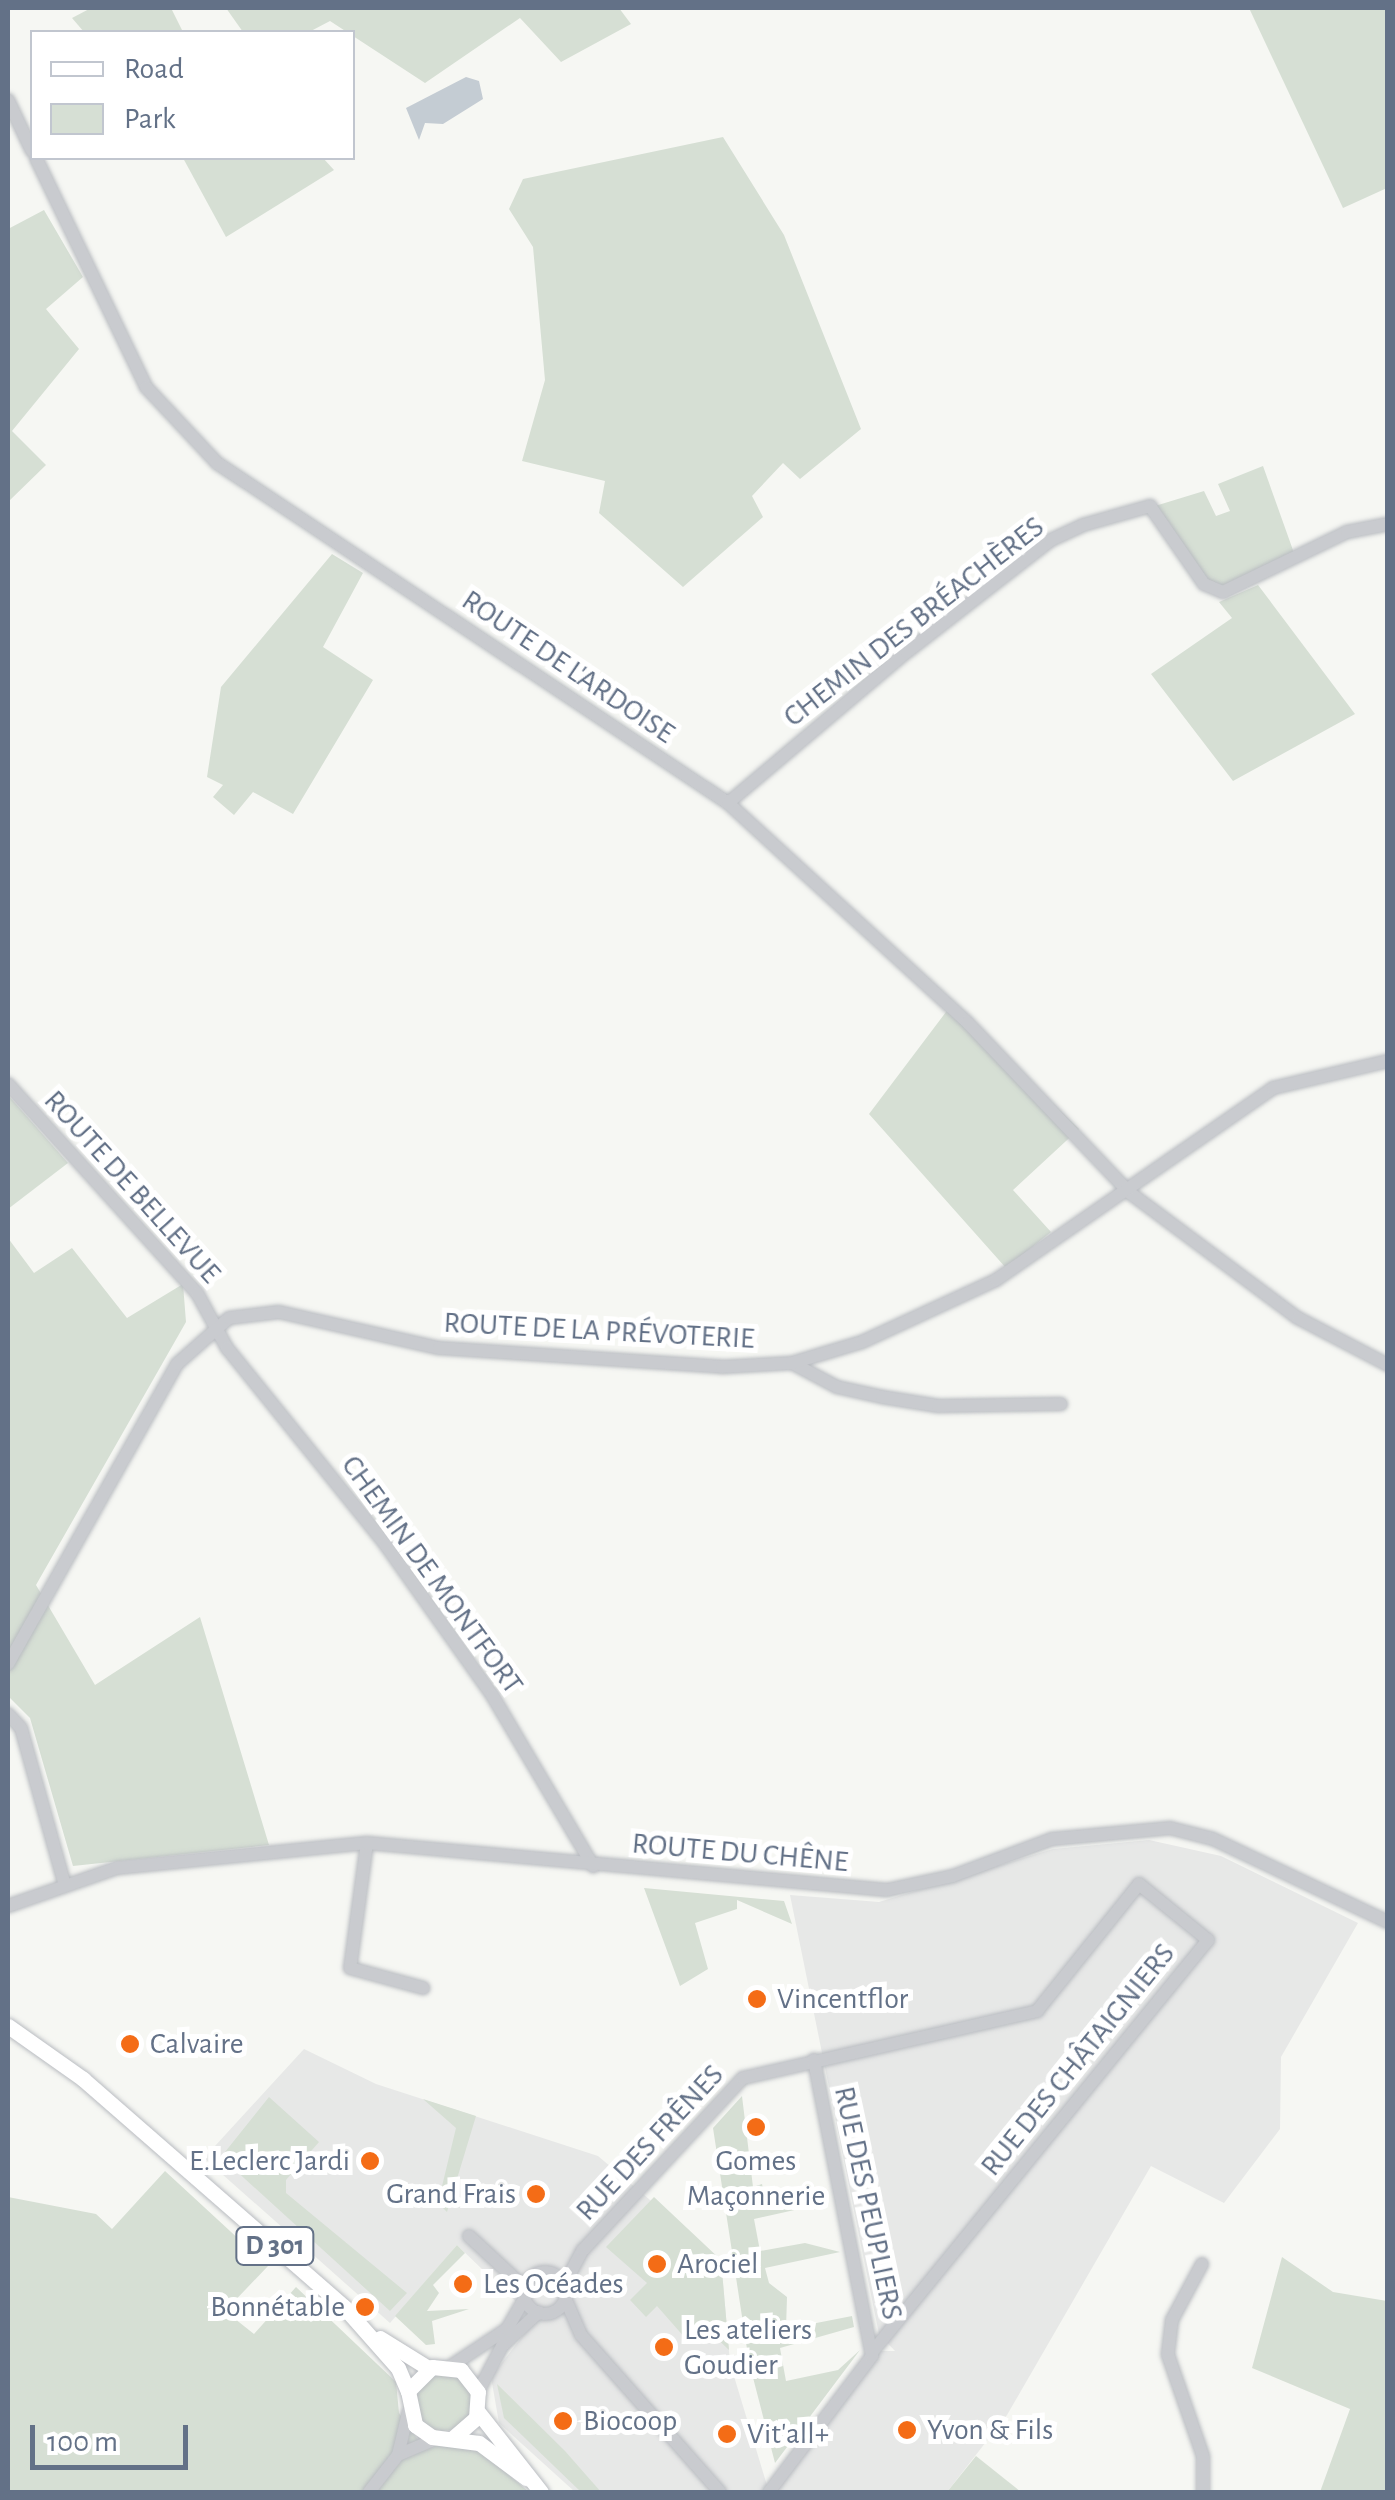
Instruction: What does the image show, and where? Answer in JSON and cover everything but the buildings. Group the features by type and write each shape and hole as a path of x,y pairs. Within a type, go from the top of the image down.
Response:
{"main road":[{"name":"D 301","path":"8,2030 44,2050 364,2327 428,2368"},
{"name":"D 301","path":"364,2327 408,2391"},
{"path":"526,2478 478,2412 478,2392 450,2366 428,2368 408,2391 408,2413 446,2438 479,2442 542,2492"},
{"path":"446,2438 478,2412"}],"street":[{"name":"ROUTE DE L'ARDOISE","path":"8,100 30,146"},
{"name":"ROUTE DE L'ARDOISE","path":"37,160 146,387 218,463 728,804 967,1022 1126,1189 1298,1318 1388,1365"},
{"name":"CHEMIN DES BRÉACHÈRES","path":"728,804 906,652 1051,540 1083,525 1150,506 1204,584 1223,592 1347,532 1388,524"},
{"name":"ROUTE DE LA PRÉVOTERIE","path":"214,1325 265,1311 439,1348 722,1368 792,1363 862,1342 996,1280 1274,1088 1388,1061"},
{"name":"ROUTE DE BELLEVUE","path":"8,1084 198,1293 214,1325"},
{"path":"8,1664 171,1374 214,1325"},
{"name":"CHEMIN DE MONTFORT","path":"214,1325 492,1695 593,1866"},
{"path":"792,1363 836,1387 938,1406 1061,1404"},
{"path":"8,1714 21,1728 64,1882"},
{"name":"ROUTE DU CHÊNE","path":"8,1906 64,1882 181,1857 367,1843 593,1866 779,1875 886,1890 953,1876 1052,1839 1170,1828 1213,1840 1388,1922"},
{"path":"367,1843 350,1968 423,1988"},
{"name":"RUE DES CHÂTAIGNIERS","path":"814,2060 1037,2011 1139,1884 1208,1940 872,2354"},
{"name":"RUE DES FRÊNES","path":"450,2366 507,2328 525,2293 543,2273 583,2250 743,2078 814,2060"},
{"name":"RUE DES PEUPLIERS","path":"814,2060 872,2354"},
{"path":"469,2236 496,2257 543,2313 580,2335 720,2492"},
{"name":"RUE DES FRÊNES","path":"478,2392 502,2346 564,2292 583,2250"},
{"path":"496,2257 543,2273 564,2292 580,2335"},
{"path":"1202,2264 1172,2320 1168,2354 1203,2456 1202,2492"},
{"path":"769,2492 872,2354"},
{"path":"369,2492 398,2455 408,2413"},
{"path":"398,2455 446,2438"}],"shaded area":[{"path":"466,77 479,81 483,99 443,124 425,123 419,140 406,108"},
{"path":"1149,1840 1221,1856 1358,1923 1281,2057 1280,2129 1224,2203 1151,2166 1007,2415 947,2492 769,2492 873,2351 895,2351 879,2334 790,1895 879,1902 1053,1849"},
{"path":"304,2049 376,2084 598,2156 721,2260 730,2363 769,2492 575,2492 499,2423 491,2377 535,2320 457,2245 390,2323 204,2158"}],"green space":[{"path":"91,8 171,8 182,30 82,30 72,18"},
{"path":"226,8 619,8 631,24 561,62 520,18 425,83 355,37 355,30 344,30 330,21 313,30 242,30"},
{"path":"1249,8 1387,8 1387,188 1343,208"},
{"path":"723,137 784,235 861,429 800,479 783,463 752,496 763,517 683,587 599,513 605,481 522,461 545,380 533,247 509,209 523,179"},
{"path":"184,160 325,160 334,170 226,237"},
{"path":"44,210 83,277 46,309 79,349 12,431 46,465 8,502 8,229"},
{"path":"1263,466 1294,553 1221,587 1210,584 1155,506 1204,491 1216,516 1230,511 1218,484"},
{"path":"332,554 363,573 323,647 373,680 293,814 253,792 234,815 213,797 223,785 207,777 221,687"},
{"path":"1258,585 1355,714 1233,781 1151,674 1232,618 1219,602"},
{"path":"952,1004 1079,1129 1013,1190 1051,1232 1006,1268 869,1114"},
{"path":"8,1095 68,1163 8,1209"},
{"path":"8,1238 34,1273 72,1248 127,1318 183,1284 186,1322 36,1585 95,1685 200,1617 269,1845 73,1866 30,1718 8,1696"},
{"path":"644,1888 784,1901 792,1924 737,1900 737,1909 695,1923 708,1969 680,1986"},
{"path":"742,2096 753,2187 762,2184 765,2199 804,2192 808,2207 754,2219 760,2251 805,2243 840,2252 765,2268 769,2283 787,2297 786,2329 852,2316 854,2327 780,2348 786,2381 838,2370 860,2350 775,2463 749,2362 713,2128"},
{"path":"269,2097 319,2142 286,2180 286,2193 407,2293 390,2311 221,2157"},
{"path":"423,2099 476,2116 447,2212 438,2203 456,2128"},
{"path":"165,2171 268,2266 225,2311 254,2334 296,2287 396,2382 399,2413 418,2440 479,2450 529,2492 8,2492 8,2197 96,2214 112,2229"},
{"path":"654,2197 721,2260 729,2350 702,2324 686,2339 657,2306 646,2317 630,2300 647,2283 606,2247"},
{"path":"457,2245 465,2253 433,2285 439,2293 427,2311 469,2309 432,2321 435,2344 426,2345 395,2316"},
{"path":"1282,2257 1333,2292 1387,2301 1387,2492 1320,2492 1350,2409 1252,2368"},
{"path":"443,2373 463,2382 472,2402 463,2422 443,2431 423,2422 414,2402 423,2382"},
{"path":"497,2384 601,2492 581,2492 504,2418"},
{"path":"976,2456 1021,2492 947,2492"}],"place":[{"name":"Vincentflor","path":"757,1999"},
{"name":"Calvaire","path":"130,2044"},
{"name":"Gomes Maçonnerie","path":"756,2127"},
{"name":"E.Leclerc Jardi","path":"370,2161"},
{"name":"Grand Frais","path":"536,2194"},
{"name":"Arociel","path":"657,2264"},
{"name":"Les Océades","path":"463,2284"},
{"name":"Bonnétable","path":"365,2307"},
{"name":"Les ateliers Goudier","path":"664,2347"},
{"name":"Biocoop","path":"563,2421"},
{"name":"Yvon & Fils","path":"907,2430"},
{"name":"Vit'all+","path":"727,2434"}]}
